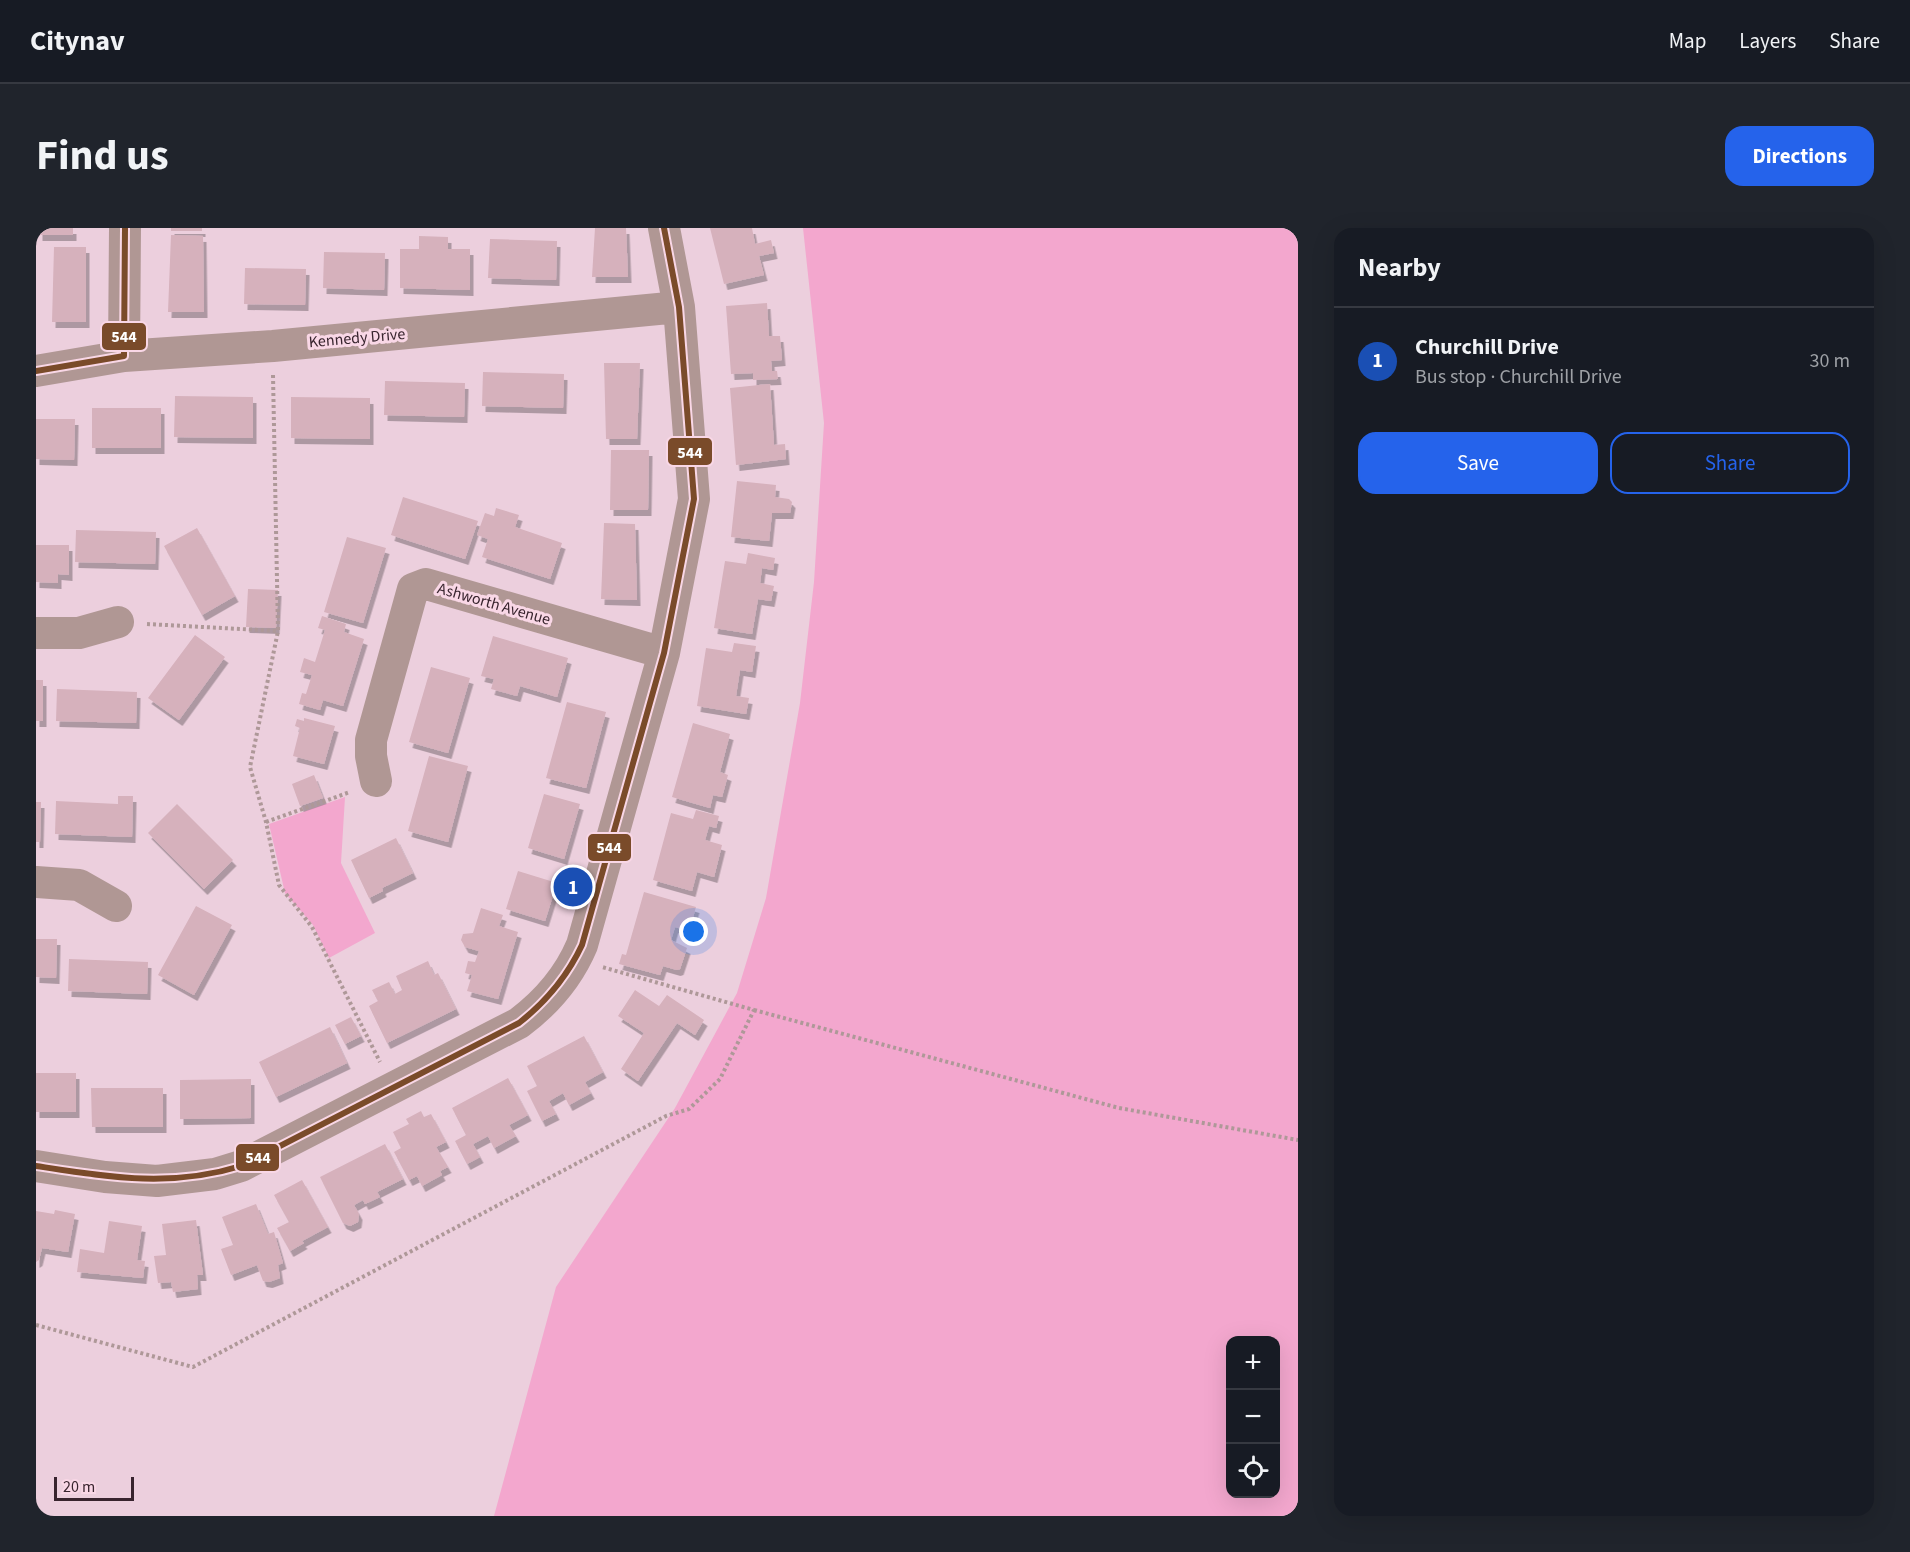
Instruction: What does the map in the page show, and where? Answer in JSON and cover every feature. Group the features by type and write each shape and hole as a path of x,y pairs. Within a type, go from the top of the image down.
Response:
{"street":[{"path":"124,356 125,228"},
{"path":"36,1166 105,1178 157,1181 215,1174 241,1166 519,1023 558,988 576,960 664,653 694,499 679,307 664,228"},
{"name":"Kennedy Drive","path":"36,371 124,356 273,346 679,307"},
{"name":"Ashworth Avenue","path":"376,781 371,756 371,740 413,589 418,585 426,584 664,653"},
{"path":"36,633 80,633 118,622"},
{"path":"36,882 78,885 116,906"}],"path":[{"path":"273,346 278,631 250,767 266,822 279,885 312,927 392,1087"},
{"path":"118,622 278,631"},
{"path":"266,822 376,781"},
{"path":"576,960 1119,1108 1298,1140"},
{"path":"36,1325 192,1367 666,1116 689,1109 720,1079 754,1010"}],"shaded area":[{"path":"803,228 1298,228 1298,1516 494,1516 556,1287 675,1108 737,993 766,898 800,703 814,582 824,423"},
{"path":"345,797 341,863 375,933 329,958 313,925 285,893 269,824"}],"building":[{"path":"39,228 73,228 73,235 39,235"},
{"path":"171,228 202,228 202,231 171,231"},
{"path":"595,228 626,228 628,277 592,277"},
{"path":"710,228 752,228 755,244 771,240 774,253 759,256 764,275 724,284"},
{"path":"171,235 203,236 204,312 168,312"},
{"path":"419,236 448,237 448,249 470,249 470,290 400,288 400,249 419,249"},
{"path":"490,239 557,241 556,280 488,278"},
{"path":"54,247 86,247 86,322 52,322"},
{"path":"324,252 385,253 384,290 323,288"},
{"path":"245,268 306,269 305,305 244,304"},
{"path":"767,303 769,336 780,336 782,360 771,361 772,371 777,371 778,379 753,380 753,373 731,374 726,306"},
{"path":"604,363 640,363 637,439 606,439"},
{"path":"483,372 564,374 563,408 482,406"},
{"path":"385,381 465,383 464,417 384,415"},
{"path":"770,384 774,445 785,444 786,459 736,465 730,388"},
{"path":"175,396 253,397 253,438 174,437"},
{"path":"291,397 370,398 370,439 291,438"},
{"path":"92,408 161,408 161,448 92,448"},
{"path":"36,419 75,419 74,460 36,459"},
{"path":"611,450 649,450 648,510 610,510"},
{"path":"737,481 776,485 775,497 789,499 792,502 790,513 772,513 769,541 731,537"},
{"path":"403,497 478,521 465,559 391,535"},
{"path":"496,508 519,515 515,527 562,543 550,579 482,557 488,539 477,535 485,513 494,516"},
{"path":"604,523 635,524 637,600 601,599"},
{"path":"197,528 235,596 202,615 164,546"},
{"path":"76,530 156,532 155,564 75,562"},
{"path":"347,537 386,548 363,623 324,612"},
{"path":"36,545 69,545 69,575 58,574 58,583 36,582"},
{"path":"748,553 775,558 773,570 762,568 760,583 774,586 771,601 758,599 752,634 714,628 725,561 746,564"},
{"path":"248,589 278,590 276,628 246,627"},
{"path":"322,616 346,624 344,632 364,639 343,706 323,700 320,710 299,704 302,693 306,694 312,675 300,672 304,658 315,662 325,630 318,628"},
{"path":"195,635 225,657 179,720 148,698"},
{"path":"493,636 568,658 557,697 520,686 517,696 491,689 494,679 481,676"},
{"path":"734,643 756,646 752,672 740,670 736,696 749,698 746,714 697,706 706,648 732,652"},
{"path":"431,667 470,678 448,753 409,742"},
{"path":"36,680 43,680 43,721 36,721"},
{"path":"57,689 137,692 136,723 56,721"},
{"path":"567,702 606,712 586,788 546,778"},
{"path":"304,718 335,726 324,764 293,756 300,728 295,726 297,719 304,721"},
{"path":"693,723 730,734 720,772 728,775 722,797 713,795 710,808 672,797"},
{"path":"429,756 468,766 448,842 408,831"},
{"path":"314,775 323,798 300,806 292,784"},
{"path":"544,794 580,804 564,859 528,848"},
{"path":"118,796 133,796 132,837 55,834 56,801 118,804"},
{"path":"36,802 41,802 40,842 36,842"},
{"path":"177,804 233,860 204,889 148,833"},
{"path":"696,810 719,816 716,828 709,826 705,840 722,845 714,877 697,872 692,891 653,880 671,813 693,819"},
{"path":"396,838 413,873 382,888 383,891 369,898 351,860"},
{"path":"518,871 557,883 545,921 506,909"},
{"path":"644,892 696,907 689,931 675,927 671,940 687,948 680,969 663,966 660,975 619,964 622,954 626,955"},
{"path":"196,906 232,925 194,995 158,975"},
{"path":"481,908 503,915 499,926 518,932 498,999 467,991 472,975 465,973 468,961 475,962 479,951 465,947 461,940 463,934 473,933"},
{"path":"36,939 57,939 56,978 36,977"},
{"path":"69,959 148,962 147,994 68,991"},
{"path":"428,961 434,975 438,973 456,1009 387,1043 369,1006 378,1001 372,990 389,982 395,994 402,990 396,976"},
{"path":"635,990 659,1006 667,995 704,1020 695,1035 677,1023 638,1081 621,1069 644,1033 618,1016"},
{"path":"351,1017 361,1036 345,1044 335,1025"},
{"path":"330,1027 347,1063 276,1097 259,1062"},
{"path":"584,1036 603,1072 585,1082 591,1093 569,1105 563,1093 549,1101 556,1114 542,1121 527,1091 537,1086 527,1066"},
{"path":"36,1073 76,1073 76,1112 36,1112"},
{"path":"508,1078 528,1115 509,1125 516,1136 494,1148 488,1136 473,1144 480,1157 467,1164 455,1141 466,1135 452,1108"},
{"path":"251,1079 251,1118 180,1119 180,1080"},
{"path":"91,1088 163,1088 163,1127 92,1127"},
{"path":"421,1111 424,1117 431,1114 446,1142 436,1147 448,1167 440,1171 442,1175 422,1186 417,1176 409,1180 394,1152 401,1148 393,1132 409,1124 406,1119"},
{"path":"385,1144 403,1179 377,1192 380,1197 365,1204 363,1200 354,1205 359,1214 358,1222 350,1226 343,1223 320,1177"},
{"path":"302,1180 328,1227 302,1241 304,1243 290,1251 277,1228 289,1222 274,1195"},
{"path":"256,1204 268,1234 274,1232 283,1263 278,1265 280,1278 269,1282 263,1281 257,1265 231,1275 221,1249 233,1245 222,1217"},
{"path":"55,1210 75,1214 68,1252 42,1248 39,1260 36,1262 36,1211 54,1214"},
{"path":"196,1220 203,1275 197,1275 198,1289 173,1292 171,1282 158,1283 154,1256 166,1255 162,1224"},
{"path":"109,1221 142,1226 137,1260 145,1261 143,1278 77,1272 80,1249 104,1253"}],"transit line":[{"name":"544","path":"36,371 124,356 125,228"},
{"name":"544","path":"36,1166 114,1177 164,1179 215,1173 241,1166 519,1023 539,1006 563,978 582,945 664,653 694,499 679,307 664,228"}],"place":[{"name":"Churchill Drive","path":"573,887"}]}
